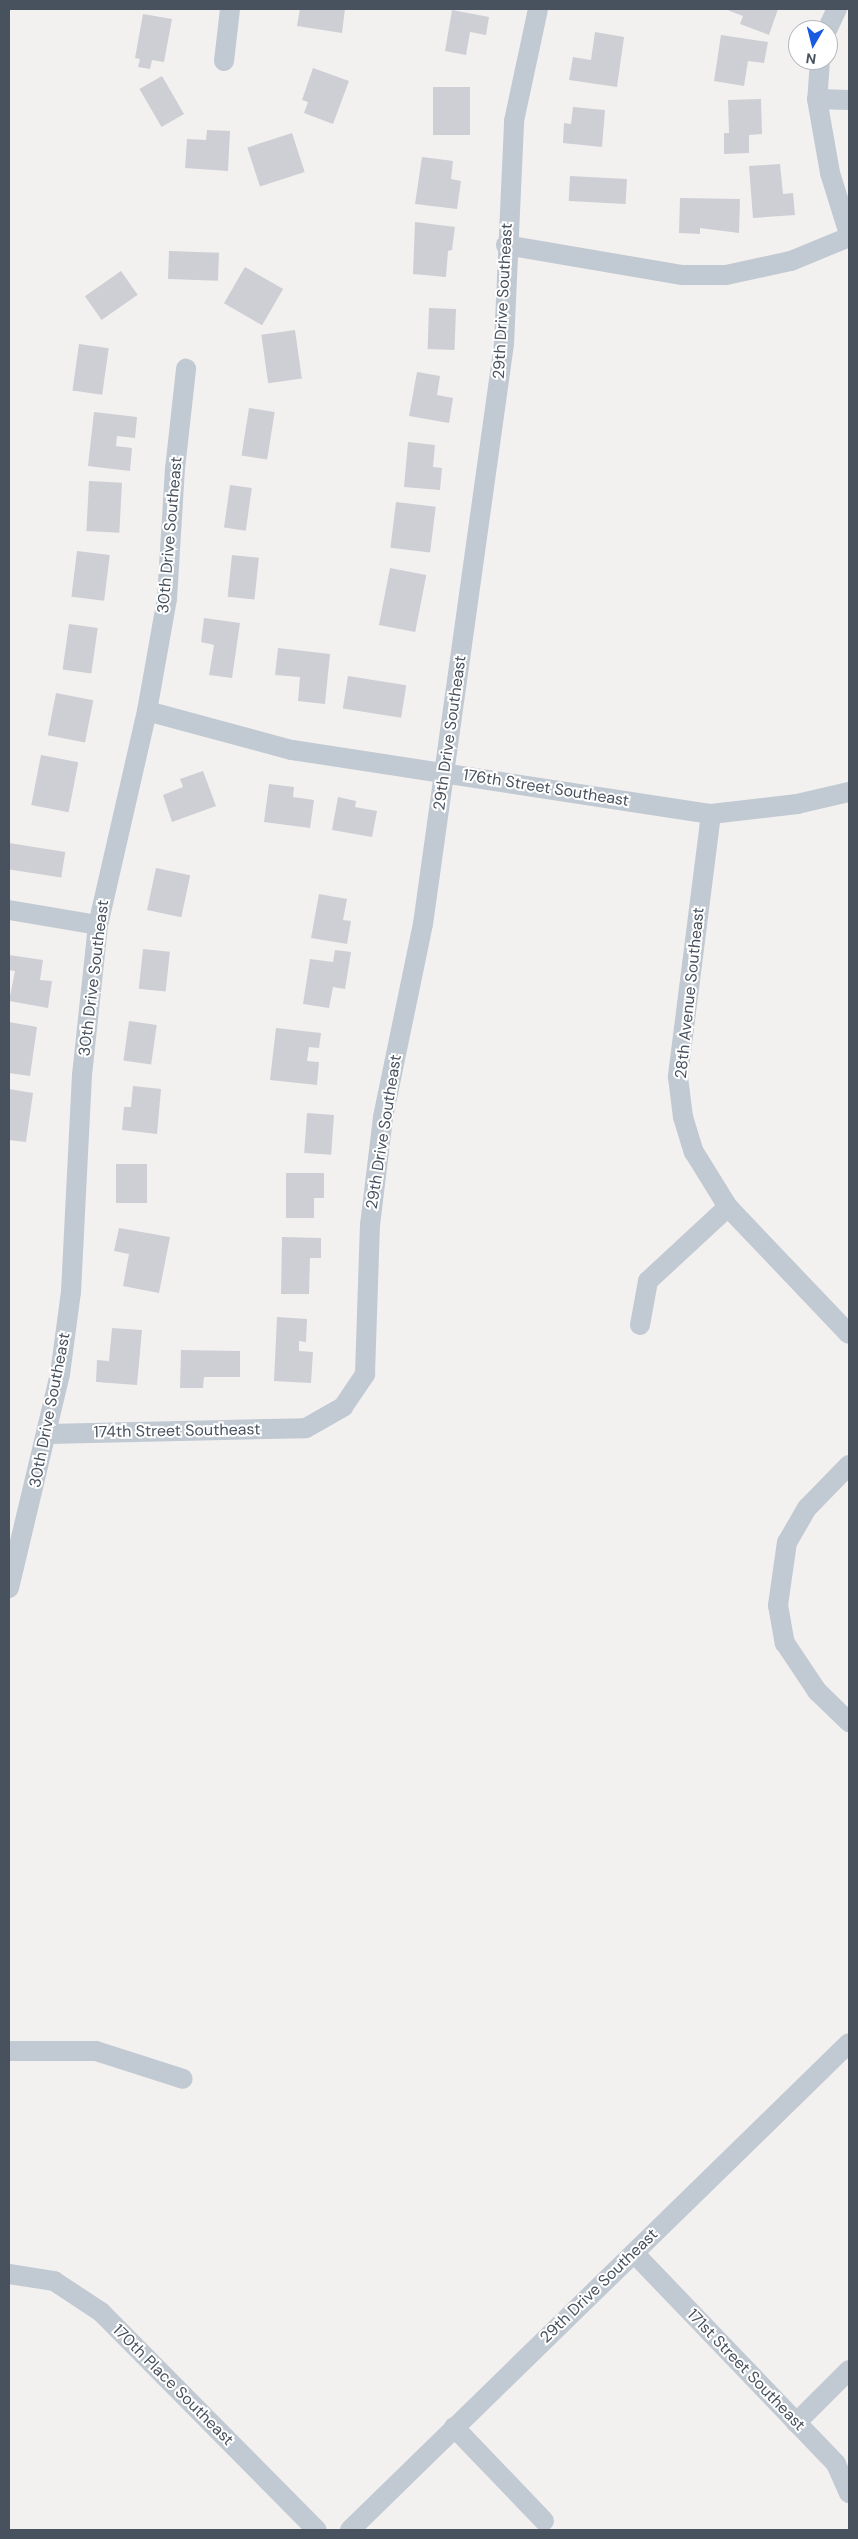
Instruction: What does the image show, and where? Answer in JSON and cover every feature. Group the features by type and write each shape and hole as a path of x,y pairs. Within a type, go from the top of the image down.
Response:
{"street":[{"path":"224,61 230,9"},
{"name":"29th Drive Southeast","path":"306,1428 343,1407 364,1374 370,1225 383,1117 423,924 504,344 506,245 514,121 538,9"},
{"path":"506,245 682,275 726,275 791,261 849,235 830,173 817,99 819,70"},
{"path":"817,99 849,100"},
{"name":"30th Drive Southeast","path":"9,1588 48,1434 60,1374 71,1292 82,1075 98,925 147,711 168,599 186,369"},
{"name":"176th Street Southeast","path":"147,711 292,750 711,814"},
{"path":"711,814 797,804 849,792"},
{"name":"28th Avenue Southeast","path":"711,814 678,1077 683,1117 694,1152 728,1207"},
{"path":"9,910 98,925"},
{"path":"640,1324 648,1281 728,1207 849,1334"},
{"name":"174th Street Southeast","path":"48,1434 306,1428"},
{"path":"849,1465 807,1508 786,1542 778,1605 785,1643 818,1691 849,1722"},
{"name":"29th Drive Southeast","path":"350,2530 849,2044"},
{"path":"9,2051 96,2051 183,2079"},
{"name":"171st Street Southeast","path":"634,2253 836,2464 849,2494"},
{"name":"170th Place Southeast","path":"9,2274 54,2281 101,2312 317,2530"},
{"path":"796,2423 849,2370"},
{"path":"454,2427 544,2521"}],"building":[{"path":"300,9 345,9 342,33 297,26"},
{"path":"725,9 778,9 769,35 740,24 743,16"},
{"path":"452,10 489,17 486,35 470,32 466,55 445,51"},
{"path":"143,14 172,19 164,62 152,60 150,69 138,67 140,59 135,58"},
{"path":"595,32 624,37 617,87 569,80 573,57 591,60"},
{"path":"721,35 768,42 764,63 748,61 744,86 714,81"},
{"path":"313,68 349,81 333,124 304,113 308,102 302,100"},
{"path":"162,76 184,114 161,127 139,89"},
{"path":"433,87 470,87 470,135 433,135"},
{"path":"761,99 762,134 749,135 749,153 724,154 724,133 729,133 728,100"},
{"path":"573,107 605,110 602,147 563,143 564,123 571,124"},
{"path":"207,130 230,131 228,171 185,168 187,139 206,140"},
{"path":"292,133 305,172 260,187 247,148"},
{"path":"422,157 453,161 451,179 461,181 457,209 415,204"},
{"path":"780,164 783,194 793,193 795,215 753,218 749,166"},
{"path":"570,176 627,179 626,204 569,201"},
{"path":"680,198 740,199 739,233 700,228 700,234 679,233"},
{"path":"415,222 455,227 452,250 448,251 446,277 413,274"},
{"path":"169,251 219,253 218,281 168,279"},
{"path":"245,267 283,289 262,325 224,303"},
{"path":"121,271 138,295 102,320 85,296"},
{"path":"429,308 456,309 455,350 428,349"},
{"path":"295,330 302,379 268,383 261,335"},
{"path":"79,344 109,348 102,395 72,391"},
{"path":"417,372 440,376 437,395 453,398 449,423 409,416"},
{"path":"249,408 275,412 267,459 241,455"},
{"path":"94,412 137,417 135,438 117,436 116,446 132,448 130,471 88,466"},
{"path":"408,442 435,445 433,467 442,468 440,490 404,487"},
{"path":"89,481 122,483 119,533 86,531"},
{"path":"230,485 252,488 246,531 224,528"},
{"path":"396,502 436,507 430,553 390,548"},
{"path":"77,551 110,555 104,601 71,597"},
{"path":"232,555 259,558 254,600 228,597"},
{"path":"390,568 426,575 415,632 379,625"},
{"path":"204,618 240,623 232,678 209,675 214,645 201,642"},
{"path":"69,624 98,628 91,674 63,670"},
{"path":"278,648 330,654 325,704 298,701 300,677 275,675"},
{"path":"348,676 406,685 401,718 343,709"},
{"path":"56,693 93,700 85,742 48,735"},
{"path":"41,755 78,762 69,812 31,805"},
{"path":"203,771 216,806 172,822 163,795 183,787 180,779"},
{"path":"269,784 294,787 293,797 314,800 310,828 264,822"},
{"path":"338,797 356,801 355,807 377,811 372,837 332,830"},
{"path":"9,843 65,852 61,878 9,869"},
{"path":"156,868 190,875 181,917 147,910"},
{"path":"319,894 347,899 343,920 351,921 347,944 311,938"},
{"path":"143,949 170,952 166,992 139,989"},
{"path":"335,950 351,952 345,989 333,987 329,1008 303,1004 310,959 333,962"},
{"path":"9,955 43,960 40,980 52,981 48,1008 9,1001 15,971 9,970"},
{"path":"129,1021 157,1025 151,1065 123,1061"},
{"path":"9,1022 37,1027 30,1076 9,1073"},
{"path":"276,1028 321,1033 319,1048 309,1047 307,1061 319,1062 317,1085 270,1080"},
{"path":"133,1086 161,1089 157,1134 122,1130 124,1107 131,1107"},
{"path":"9,1089 33,1093 26,1142 9,1140"},
{"path":"307,1113 334,1115 331,1155 304,1153"},
{"path":"116,1164 147,1164 147,1203 116,1203"},
{"path":"286,1173 324,1173 324,1198 314,1198 314,1218 286,1218"},
{"path":"119,1228 170,1237 159,1293 123,1286 129,1254 114,1251"},
{"path":"282,1237 321,1238 321,1258 310,1258 309,1294 281,1294"},
{"path":"277,1317 307,1319 306,1342 299,1341 299,1351 313,1352 311,1383 274,1381"},
{"path":"112,1328 142,1330 137,1385 96,1382 97,1360 109,1361"},
{"path":"181,1350 240,1351 240,1377 204,1377 203,1388 180,1388"}]}
